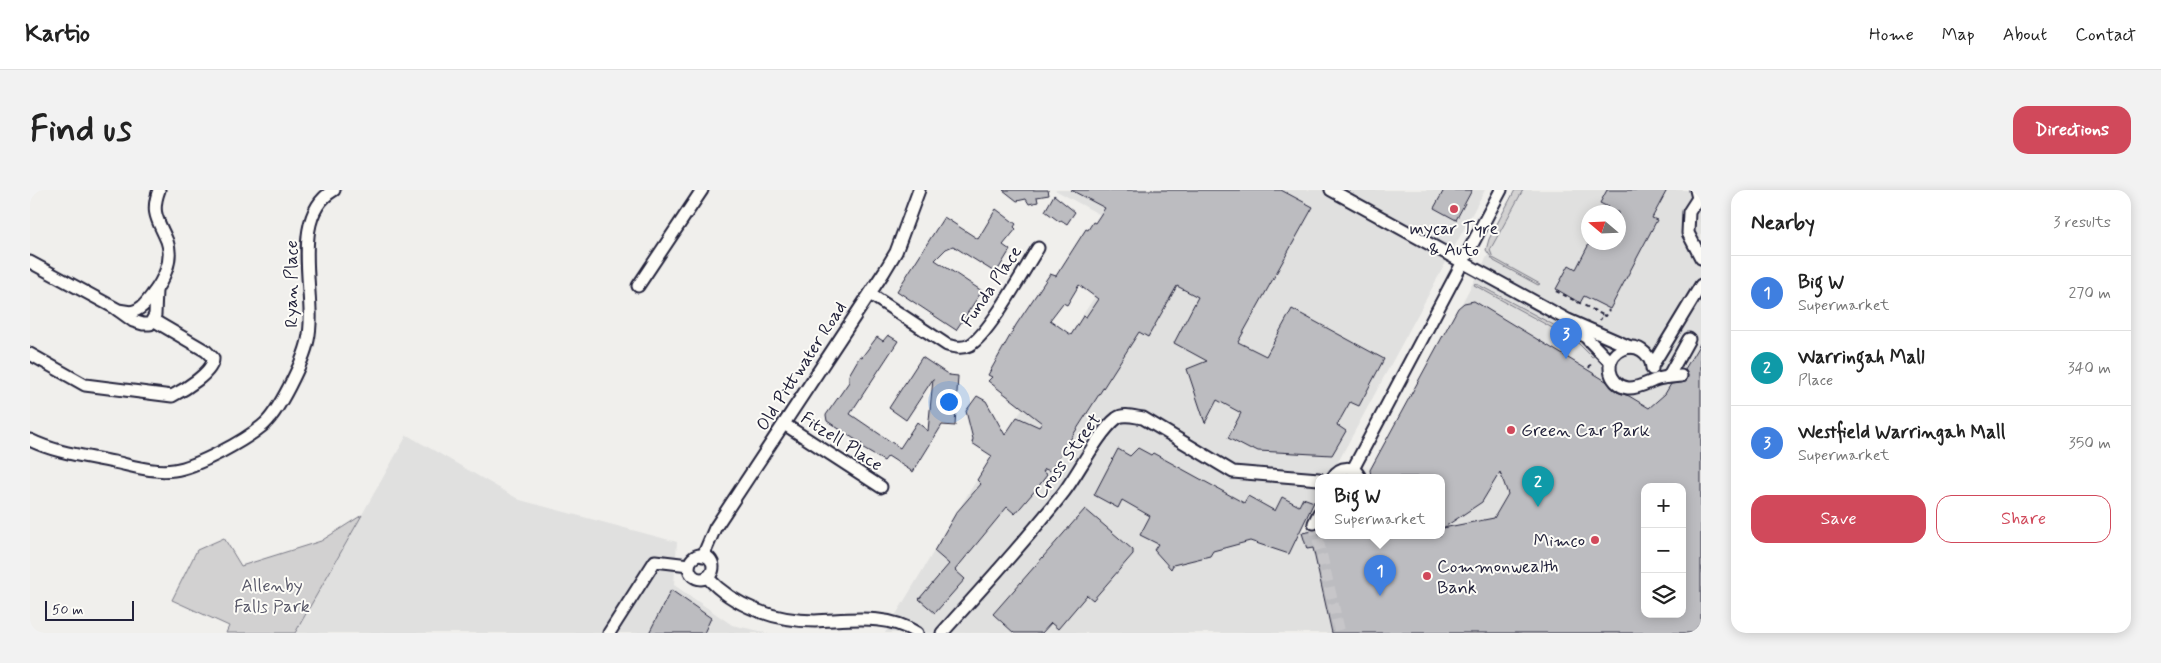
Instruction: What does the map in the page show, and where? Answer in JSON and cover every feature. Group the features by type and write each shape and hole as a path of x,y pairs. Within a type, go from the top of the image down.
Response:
{"street":[{"path":"114,308 126,312 136,311 145,304 156,290 165,272 169,256 167,241 156,219 155,203 159,190"},
{"name":"Ryan Place","path":"30,440 60,451 143,468 174,470 201,462 262,426 281,402 307,347 310,329 308,233 317,205 322,198 334,190"},
{"path":"638,286 702,190"},
{"name":"Old Pittwater Road","path":"703,556 715,528 896,252 919,190"},
{"path":"1331,190 1568,320 1630,347 1643,350 1651,360 1652,366 1651,372 1644,383"},
{"path":"1336,474 1344,468 1357,473 1463,261 1501,190"},
{"path":"1696,190 1698,198 1689,212 1688,233 1700,257"},
{"name":"Funda Place","path":"870,294 947,345 957,348 968,346 985,331 1038,248"},
{"path":"30,262 114,308 133,321 143,324 150,324 153,320 156,290"},
{"path":"1652,366 1701,285"},
{"path":"30,354 86,385 165,397 172,396 206,372 212,366 213,358 206,351 153,320"},
{"path":"1568,320 1610,362"},
{"path":"1668,377 1689,339"},
{"path":"1630,347 1619,351 1610,362 1610,369 1614,380 1623,389 1638,387 1644,383 1668,377 1681,376"},
{"name":"Cross Street","path":"942,633 1041,521 1077,475 1102,436 1118,417 1143,418 1233,472 1315,479"},
{"name":"Fitzell Place","path":"784,424 881,487"},
{"path":"703,556 710,560 713,567 708,577 701,580 694,578 690,572 689,565 693,559 703,556"},
{"path":"610,633 655,561 689,565"},
{"path":"708,577 727,596 778,616 802,620 882,621 904,626 917,633"}],"path":[{"path":"1556,291 1603,315"},
{"path":"1600,320 1609,310"},
{"path":"1589,368 1593,359"}],"shaded area":[{"path":"1055,190 1485,190 1332,474 1315,474 1315,505 1301,531 1315,523 1315,539 1445,539 1445,474 1370,474 1523,190 1701,190 1701,633 885,633 968,494 1135,234"},
{"path":"407,435 520,500 677,542 674,585 732,625 769,633 295,633"}],"green space":[{"path":"1515,190 1523,190 1490,250 1493,258 1540,284 1538,285 1494,261 1486,250 1489,239"},
{"path":"1475,283 1578,338 1594,353 1594,356 1592,357 1576,341 1474,285"},
{"name":"Allenby Falls Park","path":"362,515 295,633 226,633 229,626 172,600 197,550 224,538 241,566 321,541"}],"building":[{"path":"1003,190 1048,190 1049,195 1037,197 1038,202 1029,204 1026,199 1017,201"},
{"path":"1071,190 1281,190 1313,207 1238,342 1266,356 1292,309 1384,359 1359,406 1350,402 1337,425 1346,431 1332,455 1258,451 1252,448 1251,450 1228,438 1241,413 1217,400 1205,423 1187,369 1207,361 1174,343 1198,297 1177,286 1148,337 1139,332 1050,471 1045,469 1043,472 1047,475 1038,487 1015,514 1007,507 955,570 965,579 935,613 919,599 949,564 934,551 956,513 981,484 977,480 992,456 972,443 973,439 966,411 977,396 986,401 1005,435 1017,417 1039,427 1042,423 988,381 992,377 988,375 1016,325 1050,274 1056,276 1086,229 1088,230 1093,222 1095,223 1105,208","holes":["1079,285 1098,299 1086,317 1083,316 1071,335 1050,320 1063,303 1067,305"]},
{"path":"1444,190 1472,190 1456,220 1434,208"},
{"path":"1607,190 1667,190 1652,218 1657,220 1610,309 1584,296 1580,303 1556,289 1569,265 1576,269 1586,250 1626,250 1626,205 1604,205 1600,203"},
{"path":"1054,195 1075,212 1067,224 1061,220 1060,222 1045,211"},
{"path":"996,209 1016,224 1014,227 1016,229 1003,245 1010,250 996,273 953,246 946,249 935,260 982,291 956,330 897,291 944,217 978,239"},
{"path":"1474,301 1606,381 1617,392 1629,396 1649,408 1665,394 1671,384 1686,382 1688,376 1685,369 1701,342 1701,622 1694,633 1332,633 1313,548 1307,549 1302,533 1315,531 1315,539 1445,539 1445,528 1494,518 1508,494 1500,472 1482,502 1445,527 1445,474 1371,474 1370,470 1458,308 1464,303"},
{"path":"888,335 898,341 850,414 900,448 917,422 928,431 933,379 906,420 889,408 922,357 949,375 958,376 955,426 942,425 913,472 888,456 884,461 860,447 862,444 827,421 826,415 849,382 849,375 860,356 862,357 877,337 883,341"},
{"path":"1138,448 1151,455 1153,453 1244,503 1248,496 1275,511 1282,497 1299,506 1303,498 1314,502 1289,554 1250,541 1213,551 1210,556 1173,565 1171,569 1154,550 1158,544 1140,535 1150,516 1122,500 1118,508 1094,495 1118,449 1130,456"},
{"path":"1085,509 1133,550 1133,554 1093,600 1087,595 1058,629 1051,623 1042,633 1014,633 993,614"},
{"path":"671,590 711,618 704,633 649,633"}],"tunnel":[{"path":"1314,523 1315,527"},
{"path":"1318,539 1340,633"}],"place":[{"name":"mycar Tyre & Auto","path":"1454,209"},
{"name":"Westfield Warringah Mall","path":"1566,359"},
{"name":"Green Car Park","path":"1511,430"},
{"name":"Warringah Mall","path":"1538,507"},
{"name":"Mimco","path":"1595,540"},
{"name":"Commonwealth Bank","path":"1427,576"},
{"name":"Big W","path":"1380,596"}]}
